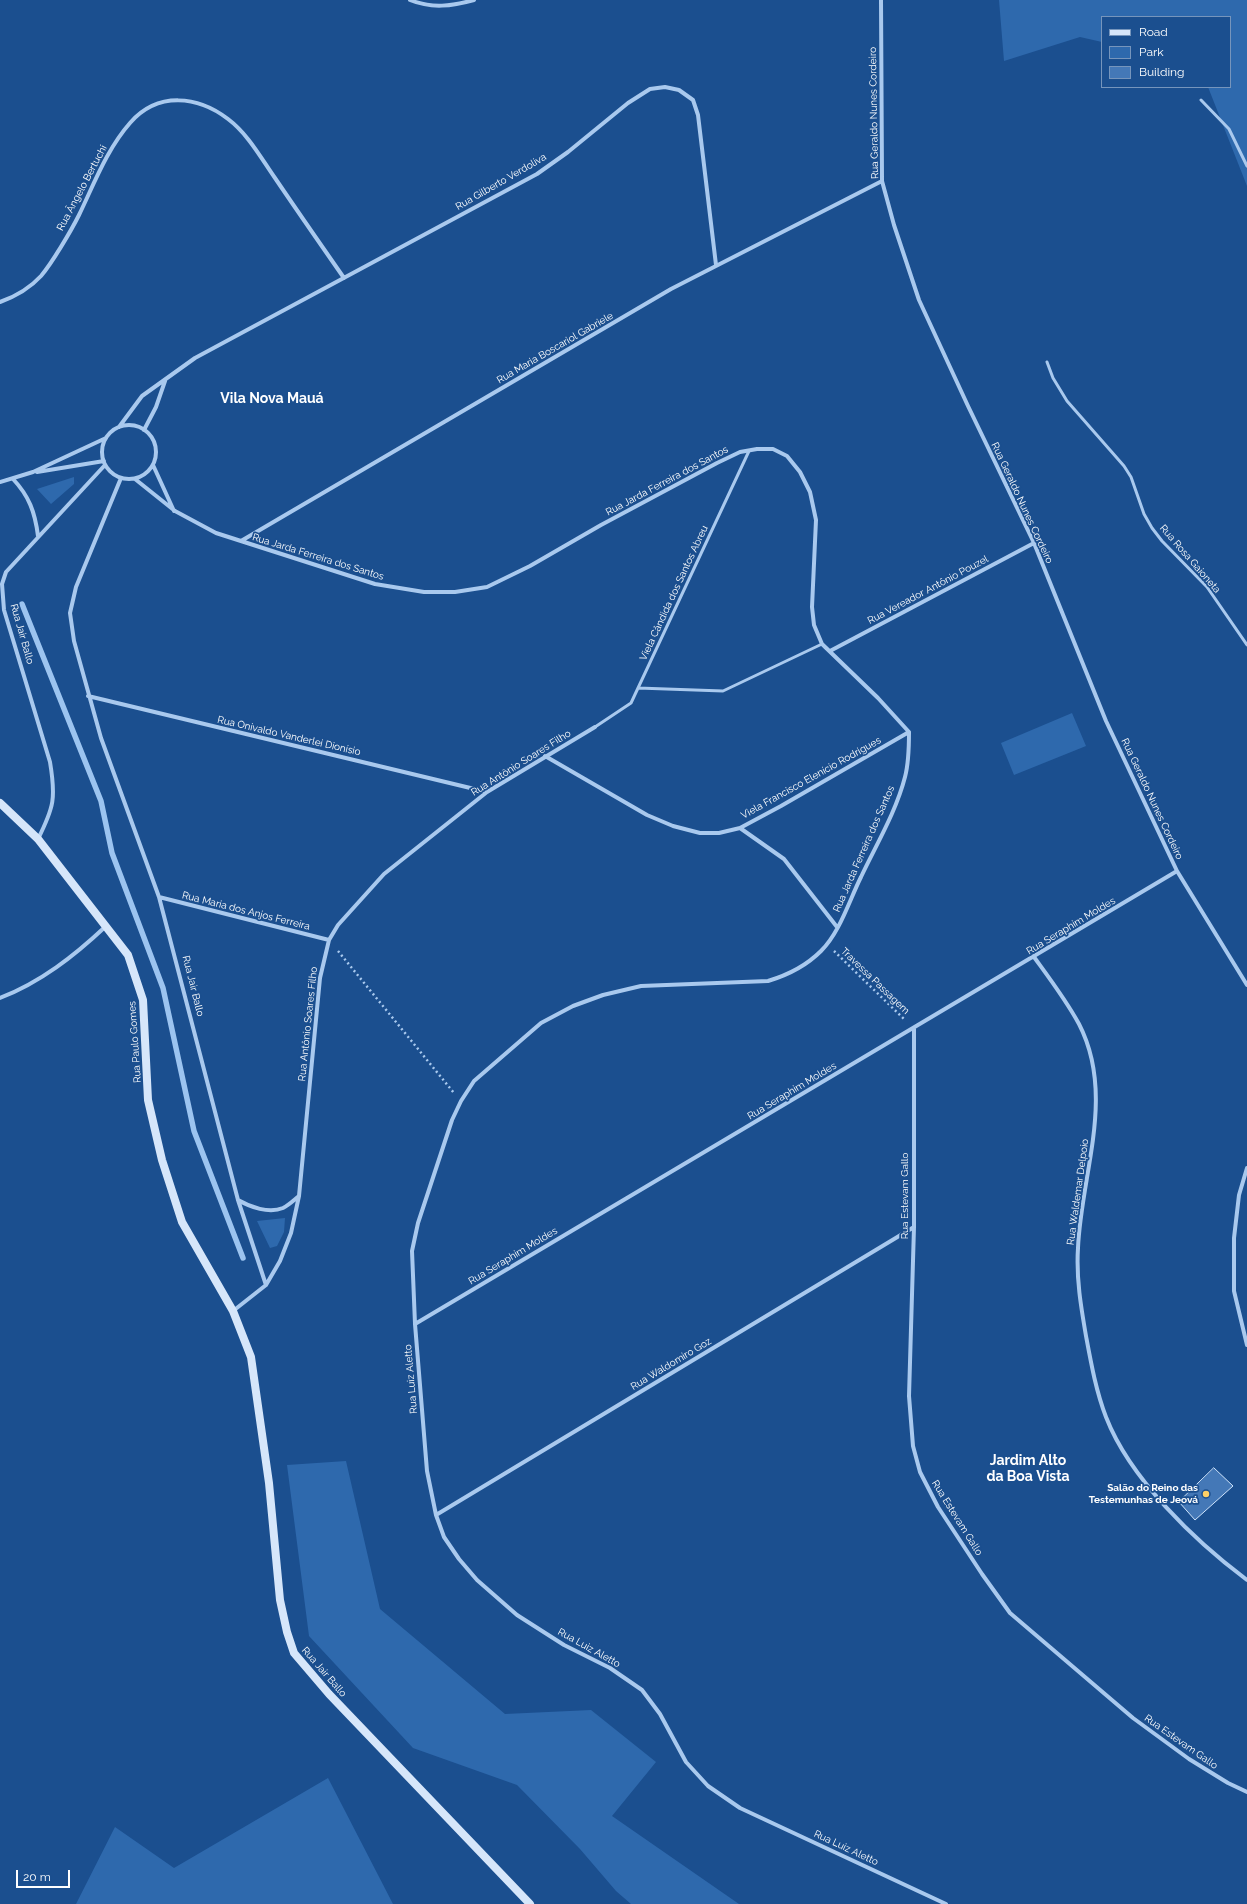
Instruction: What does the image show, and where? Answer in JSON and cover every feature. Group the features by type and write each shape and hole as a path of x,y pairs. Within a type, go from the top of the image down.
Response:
{"main road":[{"name":"Rua Paulo Gomes","path":"0,803 38,839 128,956 143,1000 148,1100 162,1160 180,1215 233,1311"},
{"name":"Rua Jair Ballo","path":"233,1311 251,1357 269,1483 280,1600 287,1632 294,1653 329,1694 530,1904"}],"street":[{"path":"410,0 434,7 456,5 474,0"},
{"name":"Rua Geraldo Nunes Cordeiro","path":"882,0 882,181 894,225 919,300 1034,543 1106,721 1177,871 1247,984"},
{"name":"Rua Gilberto Verdoliva","path":"119,427 142,396 195,358 537,174 568,152 628,103 650,89 665,87 679,90 693,100 698,115 716,265"},
{"name":"Rua Ângelo Bertuchi","path":"0,302 26,289 41,276 78,217 110,152 131,122 147,110 167,101 186,100 206,106 229,120 249,141 344,278"},
{"name":"Rua Maria Boscariol Gabriele","path":"241,541 671,289 882,181"},
{"path":"144,430 156,407 165,380"},
{"path":"128,425 136,426 144,430 154,442 156,457 153,465 146,474 135,479 121,478 115,475 104,463 103,445 106,438 112,431 119,427 128,425"},
{"path":"0,482 33,472 106,438"},
{"name":"Rua Jarda Ferreira dos Santos","path":"135,479 175,511 216,533 375,584 424,592 455,592 487,586 530,566 717,463 740,452 757,449 773,449 787,456 800,472 810,492 816,520 812,607 814,626 822,644 878,698 909,732 909,754 905,777 895,806 837,927 821,951 807,963 788,975 768,981 641,986 603,995 573,1006 541,1023 474,1081 461,1101 437,1165 418,1223 412,1251 414,1324"},
{"path":"33,472 104,463"},
{"name":"Rua Jair Ballo","path":"38,839 51,812 54,788 50,762 4,610 2,584 6,572 104,463"},
{"path":"153,465 175,511"},
{"name":"Rua Jair Ballo","path":"121,478 76,587 70,613 74,641 88,696 101,738 159,897 238,1200 266,1285"},
{"path":"12,479 29,500 35,515 38,536"},
{"name":"Rua Vereador Antônio Pouzel","path":"830,651 1034,543"},
{"name":"Rua Onivaldo Vanderlei Dionísio","path":"88,696 487,792"},
{"name":"Rua Antônio Soares Filho","path":"233,1311 266,1285 280,1261 292,1233 299,1196 320,978 329,940 338,925 384,874 487,792 595,727"},
{"name":"Viela Francisco Elenício Rodrigues","path":"545,756 647,815 674,826 700,833 719,833 740,828 909,732"},
{"path":"740,828 784,859 837,927"},
{"name":"Rua Seraphim Moldes","path":"414,1324 914,1029 1177,871"},
{"name":"Rua Maria dos Anjos Ferreira","path":"159,897 329,940"},
{"path":"0,998 18,992 53,971 106,927"},
{"name":"Rua Waldemar Delpoio","path":"1034,957 1061,994 1080,1025 1090,1055 1097,1087 1096,1127 1078,1248 1079,1294 1094,1379 1106,1418 1120,1445 1139,1473 1169,1511 1199,1541 1247,1580"},
{"name":"Rua Estevam Gallo","path":"914,1029 914,1226 909,1396 913,1446 920,1472 938,1507 982,1574 1010,1613 1133,1718 1189,1759 1228,1783 1247,1792"},
{"path":"1247,1168 1239,1195 1234,1238 1234,1291 1247,1345"},
{"path":"238,1200 250,1208 271,1209 282,1208 299,1196"},
{"name":"Rua Waldomiro Goz","path":"436,1516 914,1226"},
{"name":"Rua Luiz Aletto","path":"414,1324 427,1471 436,1516 444,1537 476,1580 517,1615 564,1645 610,1668 642,1690 660,1714 686,1762 708,1786 740,1808 946,1904"}],"lane":[{"path":"1201,100 1229,129 1247,166"},
{"name":"Rua Rosa Gaioneta","path":"1047,362 1053,378 1067,402 1124,466 1131,477 1144,514 1162,541 1206,587 1247,645"},
{"name":"Viela Cândida dos Santos Abreu","path":"595,727 631,703 749,451"},
{"path":"638,688 723,691 822,644"}],"path":[{"path":"329,940 461,1101"},
{"name":"Travessa Passagem","path":"826,944 914,1029"}],"green space":[{"path":"999,0 1247,0 1247,186 1208,88 1231,88 1231,16 1101,16 1101,42 1080,37 1004,61"},
{"path":"74,477 74,484 51,504 37,489"},
{"path":"1072,713 1086,746 1014,775 1001,743"},
{"path":"285,1218 284,1232 277,1246 270,1248 257,1221"},
{"path":"346,1461 380,1609 505,1714 591,1710 656,1762 612,1816 739,1904 631,1904 616,1891 580,1849 517,1785 413,1748 309,1636 287,1465"},
{"path":"328,1778 393,1904 76,1904 115,1827 174,1868"}],"building":[{"name":"Salão do Reino das Testemunhas de Jeová","path":"1214,1468 1233,1486 1195,1520 1179,1502"}],"waterway":[{"path":"22,604 101,801 112,853 163,988 194,1131 243,1258"}],"place":[{"name":"Salão do Reino das Testemunhas de Jeová","path":"1206,1494"}],"district":[{"name":"Vila Nova Mauá","path":"272,399"},
{"name":"Jardim Alto da Boa Vista","path":"1028,1470"}]}
